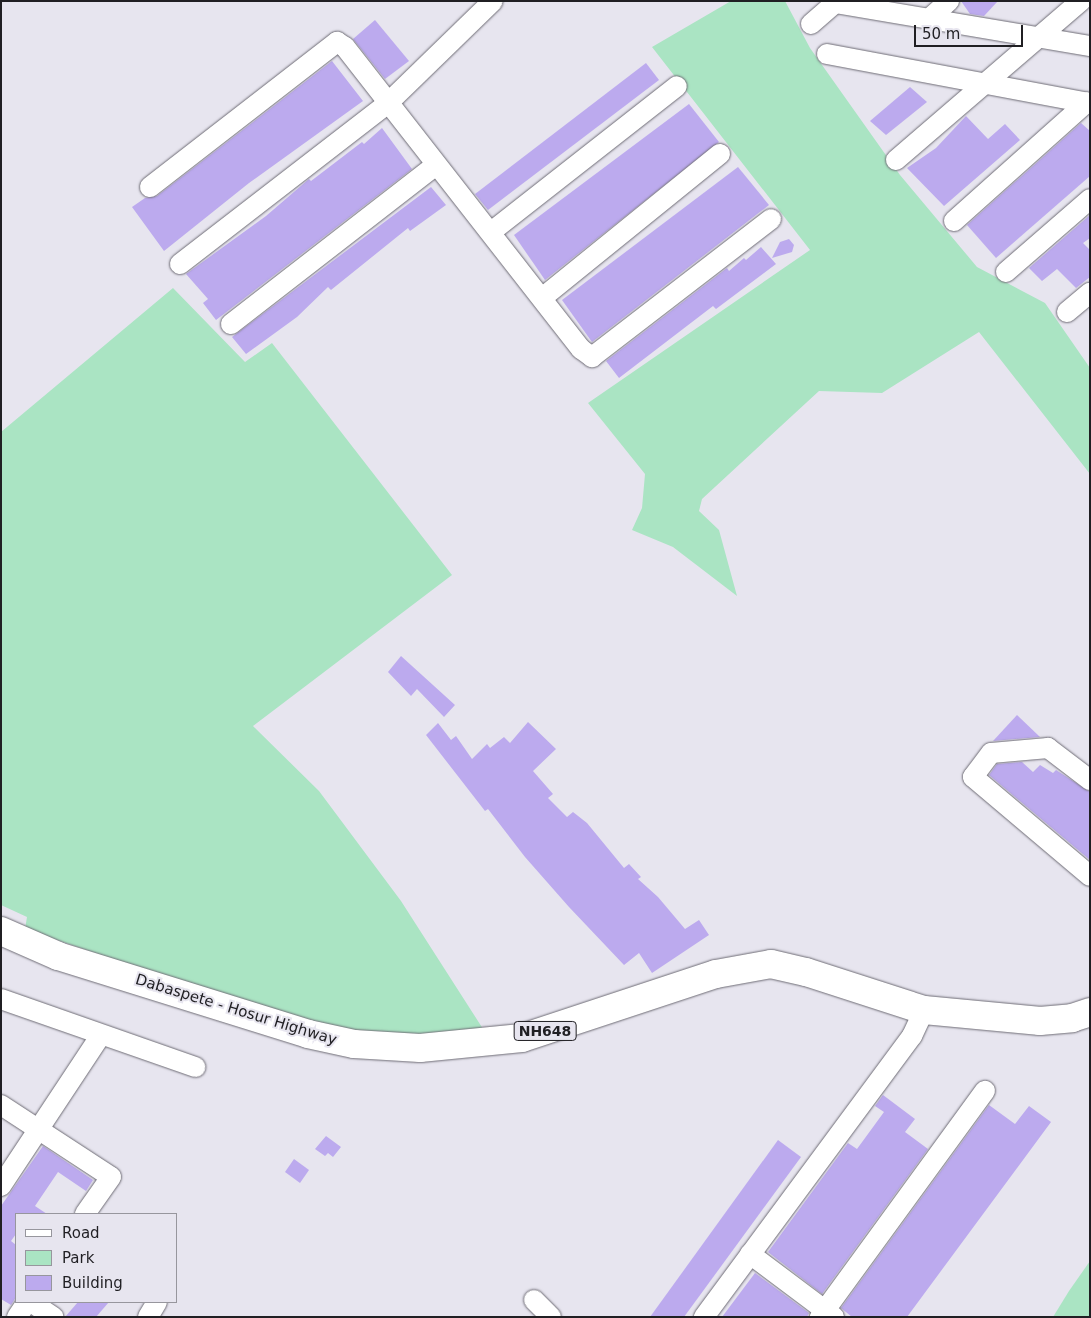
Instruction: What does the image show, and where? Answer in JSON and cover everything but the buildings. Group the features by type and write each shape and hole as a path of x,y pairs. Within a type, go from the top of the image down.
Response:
{"highway":[{"name":"Dabaspete - Hosur Highway","path":"1,931 58,956 308,1034 354,1044 420,1048 522,1038 716,974 771,964 806,972 924,1010 1040,1021 1072,1018 1090,1012"}],"street":[{"path":"180,264 388,103 493,1"},
{"path":"929,19 949,1"},
{"path":"896,160 1081,1"},
{"path":"811,24 836,2 1090,46"},
{"path":"150,187 332,43 337,42 345,47 585,354 597,355 771,219"},
{"path":"827,54 1089,103"},
{"path":"491,232 677,86"},
{"path":"954,221 1089,103"},
{"path":"542,298 720,154"},
{"path":"231,324 436,165"},
{"path":"1006,272 1090,199"},
{"path":"1067,312 1090,293"},
{"path":"1090,780 1048,748 991,753 973,777 1090,876"},
{"path":"1,999 196,1067"},
{"path":"704,1317 912,1036 924,1010"},
{"path":"1,1186 39,1131 101,1034"},
{"path":"750,1254 827,1315 985,1091"},
{"path":"1,1105 111,1177 86,1213"},
{"path":"534,1300 551,1317"},
{"path":"17,1317 26,1303"},
{"path":"32,1303 53,1317"},
{"path":"148,1317 156,1303"}],"green space":[{"path":"731,1 785,1 810,48 900,175 977,267 1045,303 1090,368 1090,474 979,332 882,393 819,391 702,499 699,511 719,530 737,596 673,547 632,530 642,508 645,474 588,403 810,250 652,47"},
{"path":"173,288 245,362 272,343 452,575 253,726 319,791 401,901 485,1032 402,1037 335,1028 221,996 25,929 27,917 1,905 1,432"},
{"path":"1090,1261 1090,1317 1053,1317 1069,1291"}]}
